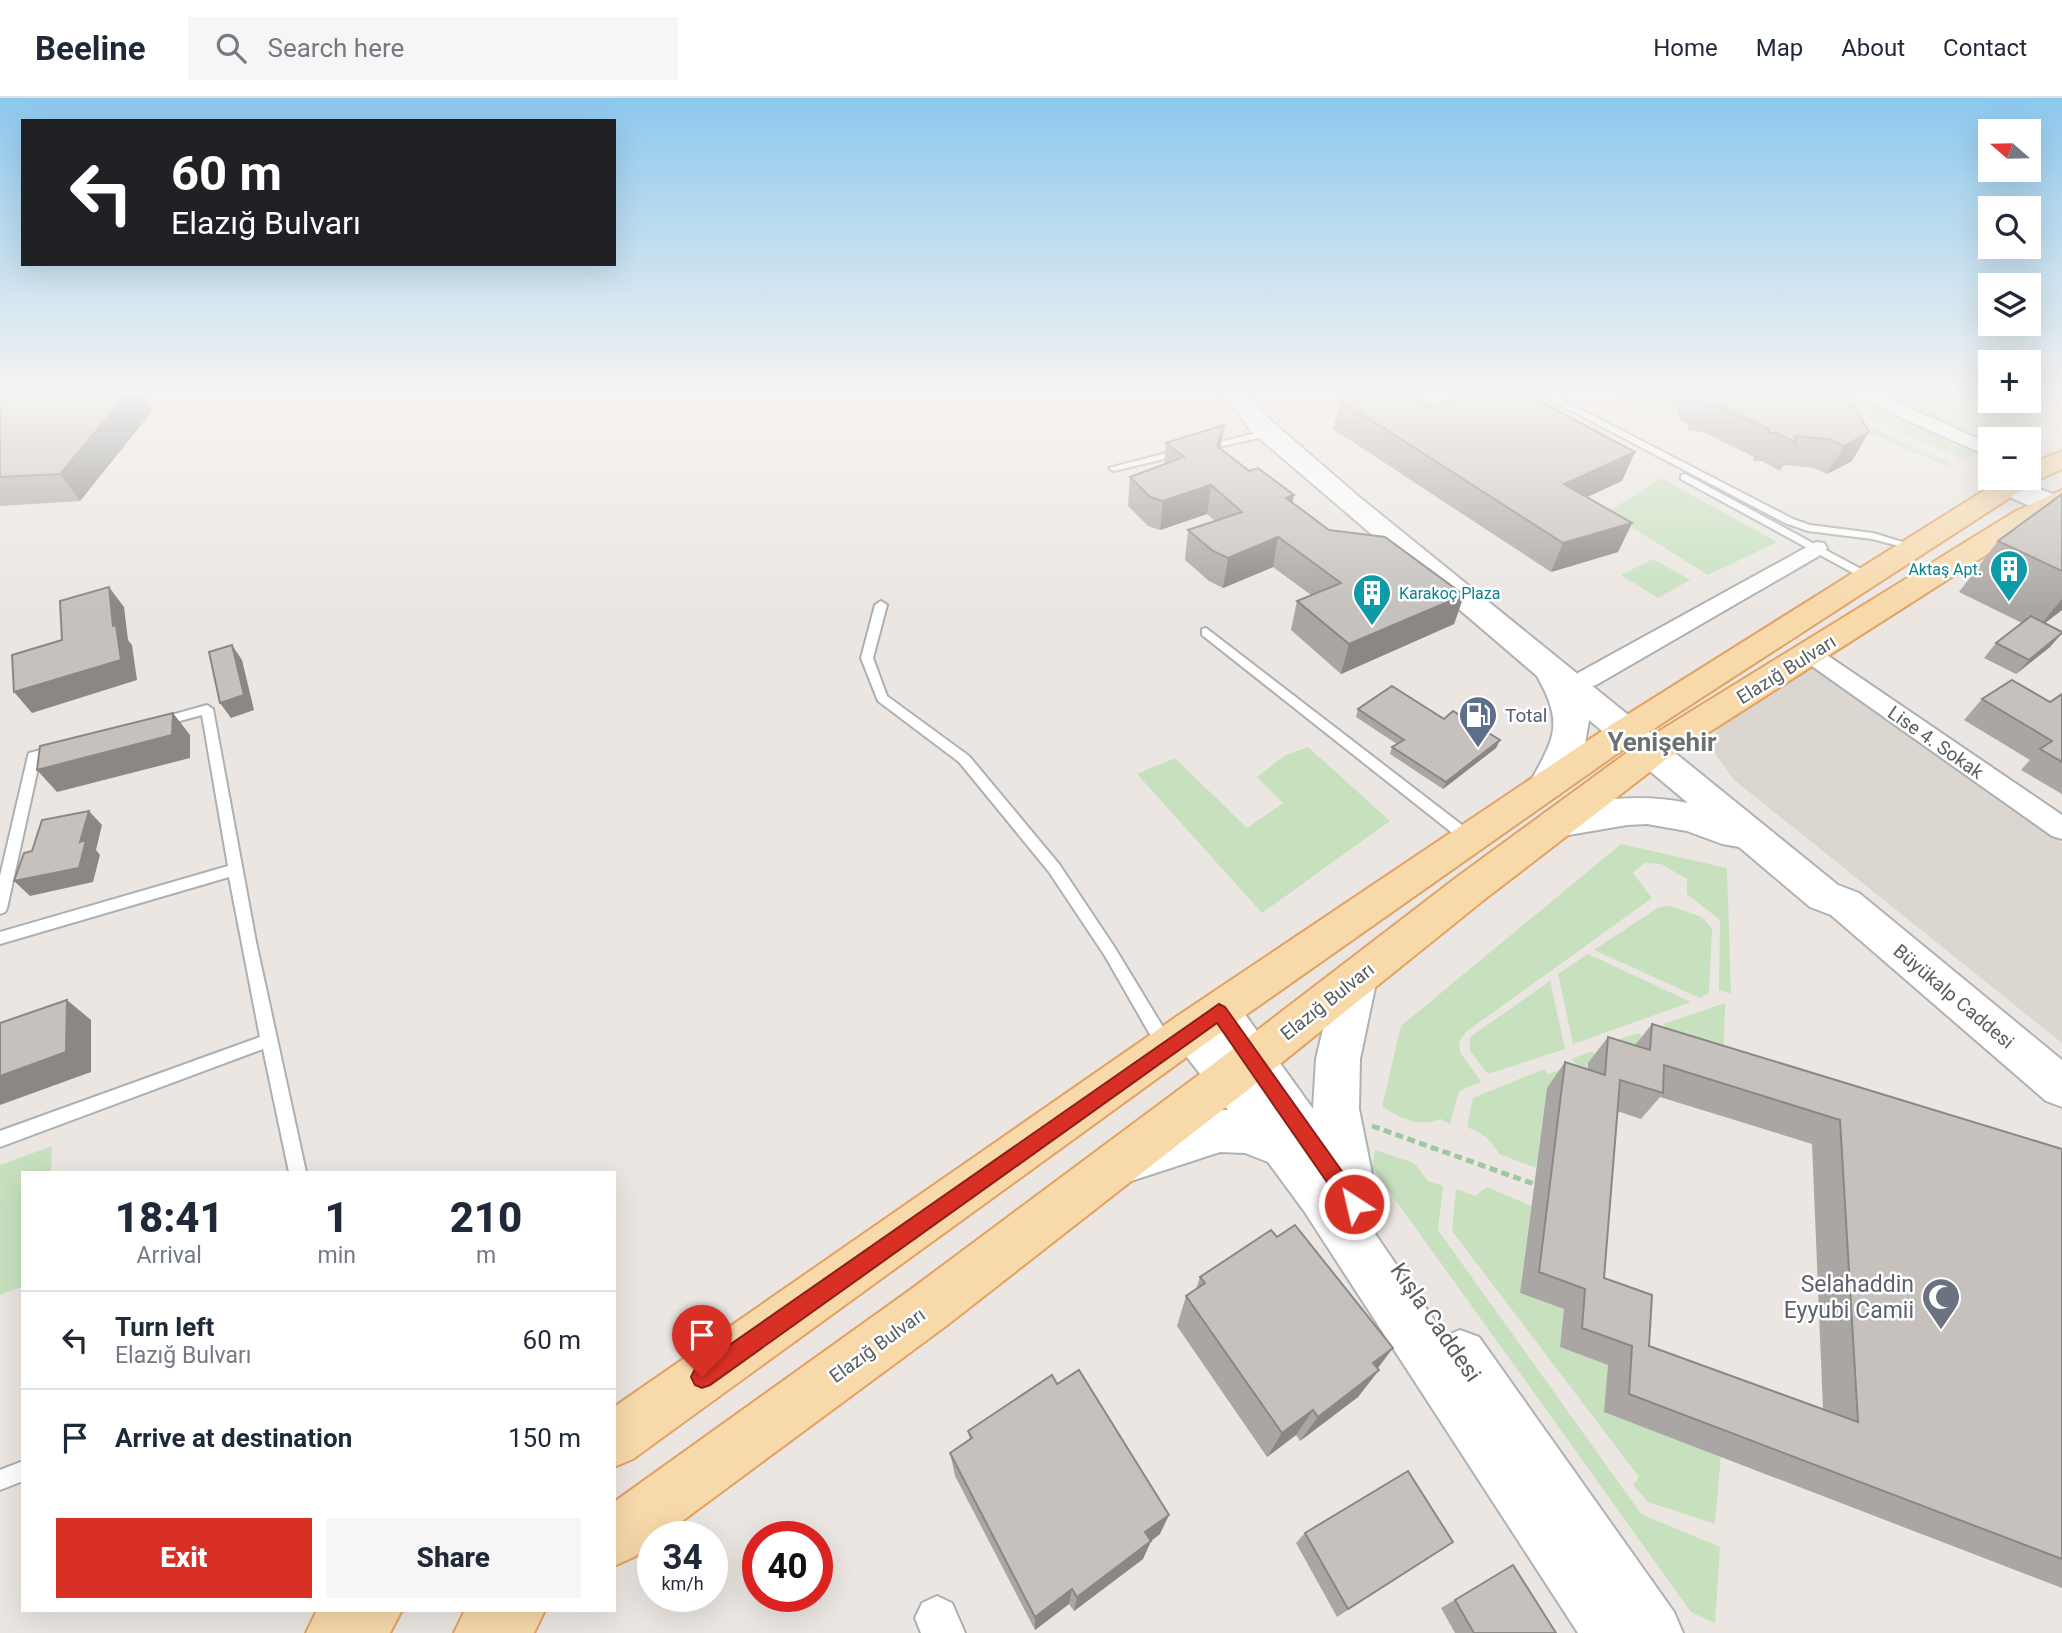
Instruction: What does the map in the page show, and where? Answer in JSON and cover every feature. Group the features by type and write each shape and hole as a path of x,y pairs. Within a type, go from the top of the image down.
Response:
{"main road":[{"name":"Elazığ Bulvarı","path":"2041,479 2056,465"},
{"name":"Elazığ Bulvarı","path":"616,1536 928,1308 1240,1069 1356,978 1552,805 1914,547 2025,490"},
{"name":"Elazığ Bulvarı","path":"1646,737 1810,654 2028,490"},
{"name":"Elazığ Bulvarı","path":"616,1439 1192,1030 1470,839 1552,805"},
{"path":"336,1633 369,1612"},
{"path":"484,1633 512,1612"}],"street":[{"path":"1307,465 1541,661 1646,737"},
{"path":"1327,465 1587,679 1646,737"},
{"path":"1587,679 1816,548"},
{"name":"Lise 4. Sokak","path":"1810,654 2062,829"},
{"path":"1541,661 1568,699 1574,718 1552,805 1608,811 1664,811 1709,823 1742,837 1777,858"},
{"name":"Büyükalp Caddesi","path":"1646,737 1777,858 1824,896 1845,904 2062,1087"},
{"name":"Büyükalp Caddesi","path":"1646,737 1801,855 1838,889 1845,904"},
{"path":"1354,1204 1336,1109 1338,1059 1356,978"},
{"name":"Kışla Caddesi","path":"1192,1030 1240,1069 1354,1204 1653,1633"},
{"path":"1240,1069 1284,1147 1321,1195 1613,1633"},
{"path":"1116,1164 1220,1131 1247,1132 1284,1147"}],"lane":[{"path":"1114,468 1129,465"},
{"path":"1660,465 1870,578"},
{"path":"1681,465 1808,528 1873,536 1914,547"},
{"path":"881,606 867,658 883,698 964,759 1054,868 1110,952 1192,1030"},
{"path":"1206,632 1470,839"},
{"path":"141,727 207,709 267,1041 298,1171"},
{"path":"0,908 34,756 74,746"},
{"path":"0,938 234,870"},
{"path":"0,1139 267,1041"},
{"path":"0,1480 21,1472"}],"path":[{"path":"1365,1124 1534,1184"}],"shaded area":[{"path":"1809,664 2062,843 2062,1043 1733,779 1712,749 1716,728"}],"green space":[{"path":"1661,478 1777,542 1708,575 1608,512"},
{"path":"1653,559 1690,580 1658,598 1621,575"},
{"path":"1308,747 1390,821 1262,913 1137,774 1175,758 1247,828 1283,803 1257,777 1284,756"},
{"path":"1621,844 1727,868 1731,994 1719,990 1720,920 1687,894 1687,879 1661,864 1644,863 1633,873 1652,898 1466,1032 1459,1042 1460,1052 1481,1082 1459,1091 1450,1124 1441,1119 1432,1122 1410,1121 1382,1107 1401,1026"},
{"path":"1671,906 1702,917 1712,929 1709,993 1700,998 1594,950 1659,907"},
{"path":"1588,954 1691,1002 1573,1044 1558,974"},
{"path":"1550,981 1565,1049 1488,1074 1470,1051 1470,1037"},
{"path":"1725,1003 1723,1079 1585,1100 1547,1088 1536,1168 1499,1154 1486,1138 1467,1127 1473,1098 1544,1069 1548,1074 1576,1065 1572,1059 1592,1051 1595,1055 1625,1044 1619,1039 1639,1033 1644,1039 1668,1029 1663,1024"},
{"path":"52,1146 51,1171 21,1171 21,1287 0,1295 0,1165"},
{"path":"1375,1150 1414,1163 1428,1181 1443,1186 1438,1230 1641,1514 1720,1547 1715,1623 1691,1612 1372,1167"},
{"path":"1487,1187 1531,1206 1520,1293 1564,1309 1560,1347 1608,1365 1605,1412 1721,1456 1715,1524 1648,1502 1633,1485 1639,1477 1452,1231 1456,1189 1475,1196"}],"building":[{"path":"0,465 68,465 60,474 0,477"},
{"path":"1163,465 1241,465 1249,471 1258,468 1294,495 1286,498 1329,530 1385,537 1464,595 1349,644 1297,601 1341,583 1278,537 1228,558 1213,551 1188,530 1242,512 1211,485 1163,501 1150,497 1130,477"},
{"path":"1441,465 1607,465 1564,484 1632,523 1563,543"},
{"path":"2062,494 2062,571 1998,541"},
{"path":"109,587 113,626 116,625 121,660 14,692 12,655 62,640 60,601"},
{"path":"2031,616 2062,633 2029,660 1996,643"},
{"path":"232,645 244,695 220,703 209,652"},
{"path":"2012,680 2050,702 2062,694 2062,762 2040,749 2052,741 1982,699"},
{"path":"1392,686 1444,719 1453,711 1500,740 1446,782 1392,747 1404,740 1358,709"},
{"path":"173,713 172,735 37,770 40,746"},
{"path":"89,811 80,842 86,840 79,868 14,881 24,853 32,851 42,820"},
{"path":"67,1000 66,1052 0,1076 0,1023"},
{"name":"Selahaddin Eyyubi Camii","path":"1652,1024 2062,1149 2062,1559 1629,1394 1632,1346 1582,1328 1585,1289 1539,1272 1565,1062 1605,1075 1608,1037 1650,1050","holes":["1664,1065 1840,1120 1858,1422 1649,1346 1652,1295 1604,1278 1620,1080 1663,1093"]},
{"path":"1295,1225 1393,1348 1373,1363 1379,1370 1318,1417 1313,1410 1282,1433 1186,1296 1205,1283 1200,1277 1271,1230 1277,1237"},
{"path":"1079,1370 1169,1515 1145,1532 1151,1541 1077,1597 1072,1589 1035,1617 950,1453 972,1438 968,1431 1052,1375 1057,1384"},
{"path":"1408,1471 1453,1542 1348,1609 1305,1533"},
{"path":"1513,1565 1556,1633 1474,1633 1455,1600"}],"place":[{"name":"Aktaş Apt.","path":"2009,603"},
{"name":"Karakoç Plaza","path":"1372,627"},
{"name":"Total","path":"1478,749"},
{"name":"Selahaddin Eyyubi Camii","path":"1941,1331"}],"district":[{"name":"Yenişehir","path":"1662,742"}],"route":[{"path":"702,1377 1219,1012 1354,1204"}]}
